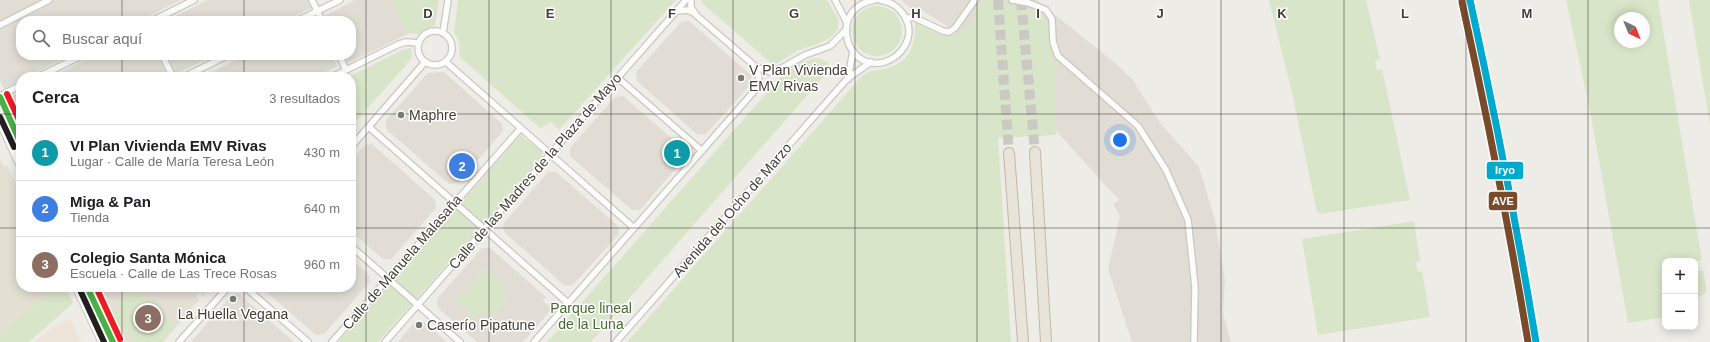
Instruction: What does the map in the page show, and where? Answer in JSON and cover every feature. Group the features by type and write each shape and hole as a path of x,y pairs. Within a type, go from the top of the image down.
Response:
{"highway":[{"path":"1035,152 1046,342"},
{"path":"1009,153 1023,342"}],"street":[{"path":"18,16 49,0"},
{"path":"162,16 194,0"},
{"path":"312,0 320,16"},
{"path":"307,16 340,0"},
{"path":"443,32 448,0"},
{"name":"Calle de las Madres de la Plaza de Mayo","path":"384,342 686,0"},
{"path":"691,0 691,7 694,13"},
{"path":"835,0 847,23"},
{"path":"875,0 864,3 858,7 850,17 846,30 848,44 853,51 860,58 871,62 883,62 889,60 901,52 908,40 909,33 906,19 901,11 894,5 880,0"},
{"path":"906,19 913,17 943,31 949,32 955,28 975,0"},
{"path":"1012,0 1029,3 1046,10 1052,19 1053,42 1058,56 1138,126 1166,170 1188,220 1195,287 1194,342"},
{"path":"677,11 688,10 694,13 756,67 770,72 775,71 805,55 830,46 846,30"},
{"path":"0,25 16,17"},
{"path":"431,31 443,32 450,39 453,49 452,54 446,62 436,66 425,62 419,54 419,43 426,34 431,31"},
{"path":"342,72 399,44 406,42 419,43"},
{"name":"Avenida del Ocho de Marzo","path":"847,79 853,51"},
{"path":"48,72 73,60"},
{"path":"164,60 170,72"},
{"path":"194,72 218,60"},
{"path":"341,60 346,70"},
{"path":"356,141 425,62"},
{"path":"446,62 634,228"},
{"name":"Avenida del Ocho de Marzo","path":"616,342 847,79 871,62"},
{"path":"534,342 756,89 759,82 759,75 756,67"},
{"path":"618,78 702,151"},
{"path":"16,88 0,96 16,133"},
{"path":"0,122 16,156"},
{"path":"369,127 568,303"},
{"name":"Calle de Manuela Malasaña","path":"332,342 521,128"},
{"path":"356,250 460,342"},
{"path":"78,292 102,342"},
{"path":"89,292 113,342"},
{"path":"179,342 224,292"},
{"path":"251,292 308,342"}],"shaded area":[{"path":"0,0 181,0 149,16 16,16 16,60 61,60 37,72 16,72 16,83 4,89 0,81"},
{"path":"208,0 307,0 311,8 294,16 175,16"},
{"path":"355,0 392,0 408,34 356,59 356,16 324,16"},
{"path":"901,0 1036,0 1113,61 1132,79 1161,124 1199,167 1215,220 1225,280 1223,313 1231,342 1132,342 1108,269 1120,216 1113,204 1119,200 1058,133 950,28 920,9 915,12"},
{"path":"689,21 751,75 752,83 706,134 698,135 637,81 636,72 681,22"},
{"path":"85,60 160,60 166,72 61,72"},
{"path":"169,60 205,60 180,72 175,72"},
{"path":"236,60 334,60 337,66 325,72 212,72"},
{"path":"346,60 354,60 348,63"},
{"path":"444,72 502,124 503,131 458,183 449,184 386,129 386,120 428,73"},
{"path":"16,94 16,117 7,98"},
{"path":"623,96 685,150 685,158 640,210 632,210 570,156 570,148 615,97"},
{"path":"372,144 435,200 436,208 391,259 383,259 356,235 356,155 365,145"},
{"path":"0,159 4,167 7,165 16,184 16,292 50,292 0,333"},
{"path":"548,172 556,172 618,226 619,234 573,285 565,286 504,232 503,224"},
{"path":"482,248 490,248 546,297 543,301 552,309 523,342 477,342 438,308 437,299"},
{"path":"356,263 369,275 370,282 324,334 316,335 267,292 356,292"},
{"path":"99,292 206,292 203,296 200,293 196,297 199,300 163,342 122,342"},
{"path":"239,294 294,342 191,342 232,295"},
{"path":"70,319 81,342 34,342 51,328"},
{"path":"415,322 424,322 447,342 398,342"}],"green space":[{"path":"391,0 439,0 435,26 418,34 407,33"},
{"path":"458,0 676,0 559,130 551,122 541,129 460,57 459,41 454,33"},
{"path":"703,0 826,0 837,16 837,31 826,40 797,51 778,63 772,64 701,2"},
{"path":"981,0 998,0 1039,12 1045,17 1049,28 1049,38 1055,63 1056,135 998,138 1011,342 627,342 862,76 870,72 894,66 906,58 913,45 915,22 932,31 947,36 954,35 972,24"},
{"path":"1269,0 1366,0 1380,59 1375,60 1377,70 1382,69 1410,200 1320,214 1317,212 1293,97"},
{"path":"1566,0 1658,0 1702,260 1698,261 1698,258 1662,258 1662,317 1628,323 1590,110"},
{"path":"1689,0 1710,0 1710,125"},
{"path":"877,6 886,8 897,17 902,31 900,40 891,51 877,56 868,54 857,45 852,31 854,22 863,11"},
{"path":"411,48 412,58 356,121 356,73 402,50"},
{"name":"Parque lineal de la Luna","path":"819,58 827,62 829,67 825,75 591,342 547,342 779,79 798,65 808,60"},
{"path":"521,135 542,152 542,157 378,342 338,342"},
{"path":"1414,221 1420,261 1415,262 1418,272 1422,271 1430,317 1318,335 1302,239"},
{"path":"486,267 506,285 501,292 508,299 491,318 483,310 475,319 456,301"},
{"path":"1698,271 1703,271 1707,291 1698,298"},
{"path":"50,292 68,292 73,303 29,342 0,342 0,333"},
{"path":"130,292 137,292 176,326 163,342 137,342 113,321 110,314"}],"tunnel":[{"path":"998,0 1009,153"},
{"path":"1021,0 1035,152"}],"transit line":[{"name":"Iryo","path":"1470,0 1505,171 1536,342"},
{"name":"AVE","path":"1462,2 1497,172 1528,342"},
{"path":"7,94 16,113"},
{"path":"0,97 16,133"},
{"path":"0,117 14,147"},
{"path":"81,292 104,342"},
{"path":"89,292 113,342"},
{"path":"98,292 120,339"}],"place":[{"name":"V Plan Vivienda EMV Rivas","path":"741,78"},
{"name":"Maphre","path":"401,115"},
{"name":"VI Plan Vivienda EMV Rivas","path":"677,153"},
{"name":"Miga & Pan","path":"462,166"},
{"name":"La Huella Vegana","path":"233,299"},
{"name":"Colegio Santa Mónica","path":"148,318"},
{"name":"Caserío Pipatune","path":"419,325"}]}
